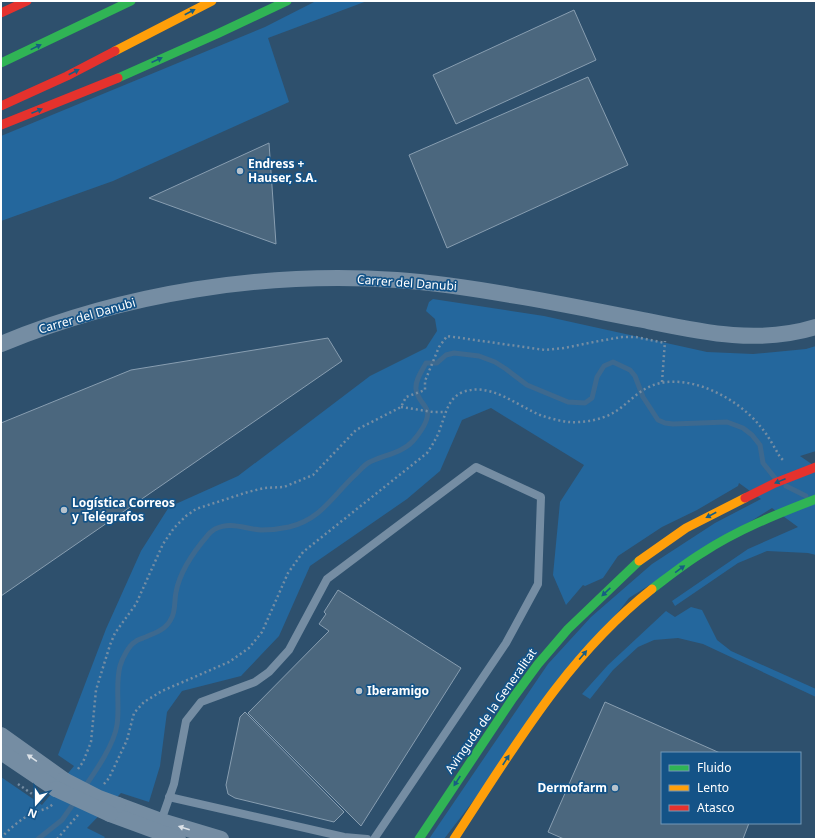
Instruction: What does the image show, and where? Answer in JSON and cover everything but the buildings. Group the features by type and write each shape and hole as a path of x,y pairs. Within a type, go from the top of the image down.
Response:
{"main road":[{"path":"1,13 27,1"},
{"path":"1,63 131,1"},
{"path":"1,106 67,76 212,1"},
{"path":"1,125 82,93 288,1"},
{"name":"Avinguda de la Generalitat","path":"419,839 512,698 538,664 568,629 640,561 686,528 775,483 816,467"},
{"path":"454,839 536,714 559,683 590,646 619,617 667,577 706,550 745,529 816,499"}],"street":[{"name":"Carrer del Danubi","path":"1,344 21,335 77,317 149,298 216,286 263,281 303,279 395,280 473,289 519,296 706,333 737,336 777,335 816,327"},
{"path":"1,735 62,787"},
{"path":"1,752 62,787 178,839"},
{"path":"114,810 161,821 221,839"}],"lane":[{"path":"161,821 174,784 186,721 201,702 255,682 269,672 289,650 327,579 476,467 541,497 538,584 506,643 374,839"},
{"path":"169,797 344,837 367,839"}],"path":[{"path":"401,408 406,397 425,390 425,381 439,347 447,336 545,350 622,337 636,337 665,343"},
{"path":"661,337 666,338 662,382"},
{"path":"635,396 645,389 662,382 670,381 695,385 715,392 736,404 752,417 761,427 780,457 786,462"},
{"path":"1,838 9,829 34,813 47,810 62,787 83,762 91,742 96,690 115,633 136,604 163,544 174,528 186,516 196,510 248,492 264,488 284,487 313,475 356,430 401,408 445,412"}],"shaded area":[{"path":"316,1 367,1 268,38 289,102 113,181 1,221 1,136 265,27"},
{"path":"433,299 544,316 707,352 753,354 806,349 816,346 816,451 800,456 816,467 816,555 808,553 767,551 738,563 675,606 672,601 748,549 798,527 772,508 629,598 444,839 429,839 548,664 591,617 652,564 715,523 761,499 739,483 738,486 697,510 662,527 618,556 603,578 585,586 583,585 566,605 553,575 560,502 584,465 491,408 462,420 440,471 407,499 310,566 279,636 241,676 182,691 167,712 160,766 149,802 121,793 87,828 105,837 103,839 1,839 1,777 42,805 74,766 58,755 106,629 141,551 169,507 238,476 370,376 426,348 437,331 435,319 426,311 429,302"},
{"path":"691,607 702,610 717,640 731,651 816,689 816,697 703,644 678,638 654,640 638,647 613,670 590,699 582,694 608,665 666,611 675,617"}],"waterway":[{"path":"84,788 104,758 115,733 118,718 119,673 124,656 128,649 138,640 159,631 169,623 174,613 176,592 181,576 193,554 203,541 215,529 221,527 238,526 264,530 286,528 310,519 318,513 366,464 403,449 413,441 426,421 426,408 416,389 418,379 426,363 437,363 446,355 454,353 479,356 495,362 527,385 568,402 585,403 592,398 597,377 604,366 613,362 630,370 635,376 643,397 658,420 673,424 727,422 743,428 752,435 760,445 763,463 775,478"},
{"path":"786,486 806,496"},
{"path":"38,839 62,820 76,800"}],"traffic: fast":[{"path":"1,63 131,1"},
{"path":"118,78 287,1"},
{"path":"652,589 689,562 729,537 816,499"},
{"path":"419,839 513,698 538,664 568,629 639,561"}],"traffic: slow":[{"path":"115,51 212,1"},
{"path":"639,561 686,528 745,498"},
{"path":"454,839 520,738 567,674 593,644 621,616 652,589"}],"traffic: jam":[{"path":"1,13 27,1"},
{"path":"1,106 67,76 115,51"},
{"path":"1,125 118,78"},
{"path":"745,498 775,483 816,467"}],"place":[{"name":"Endress + Hauser, S.A.","path":"240,171"},
{"name":"Logística Correos y Telégrafos","path":"64,510"},
{"name":"Iberamigo","path":"359,691"},
{"name":"Dermofarm","path":"615,788"}]}
